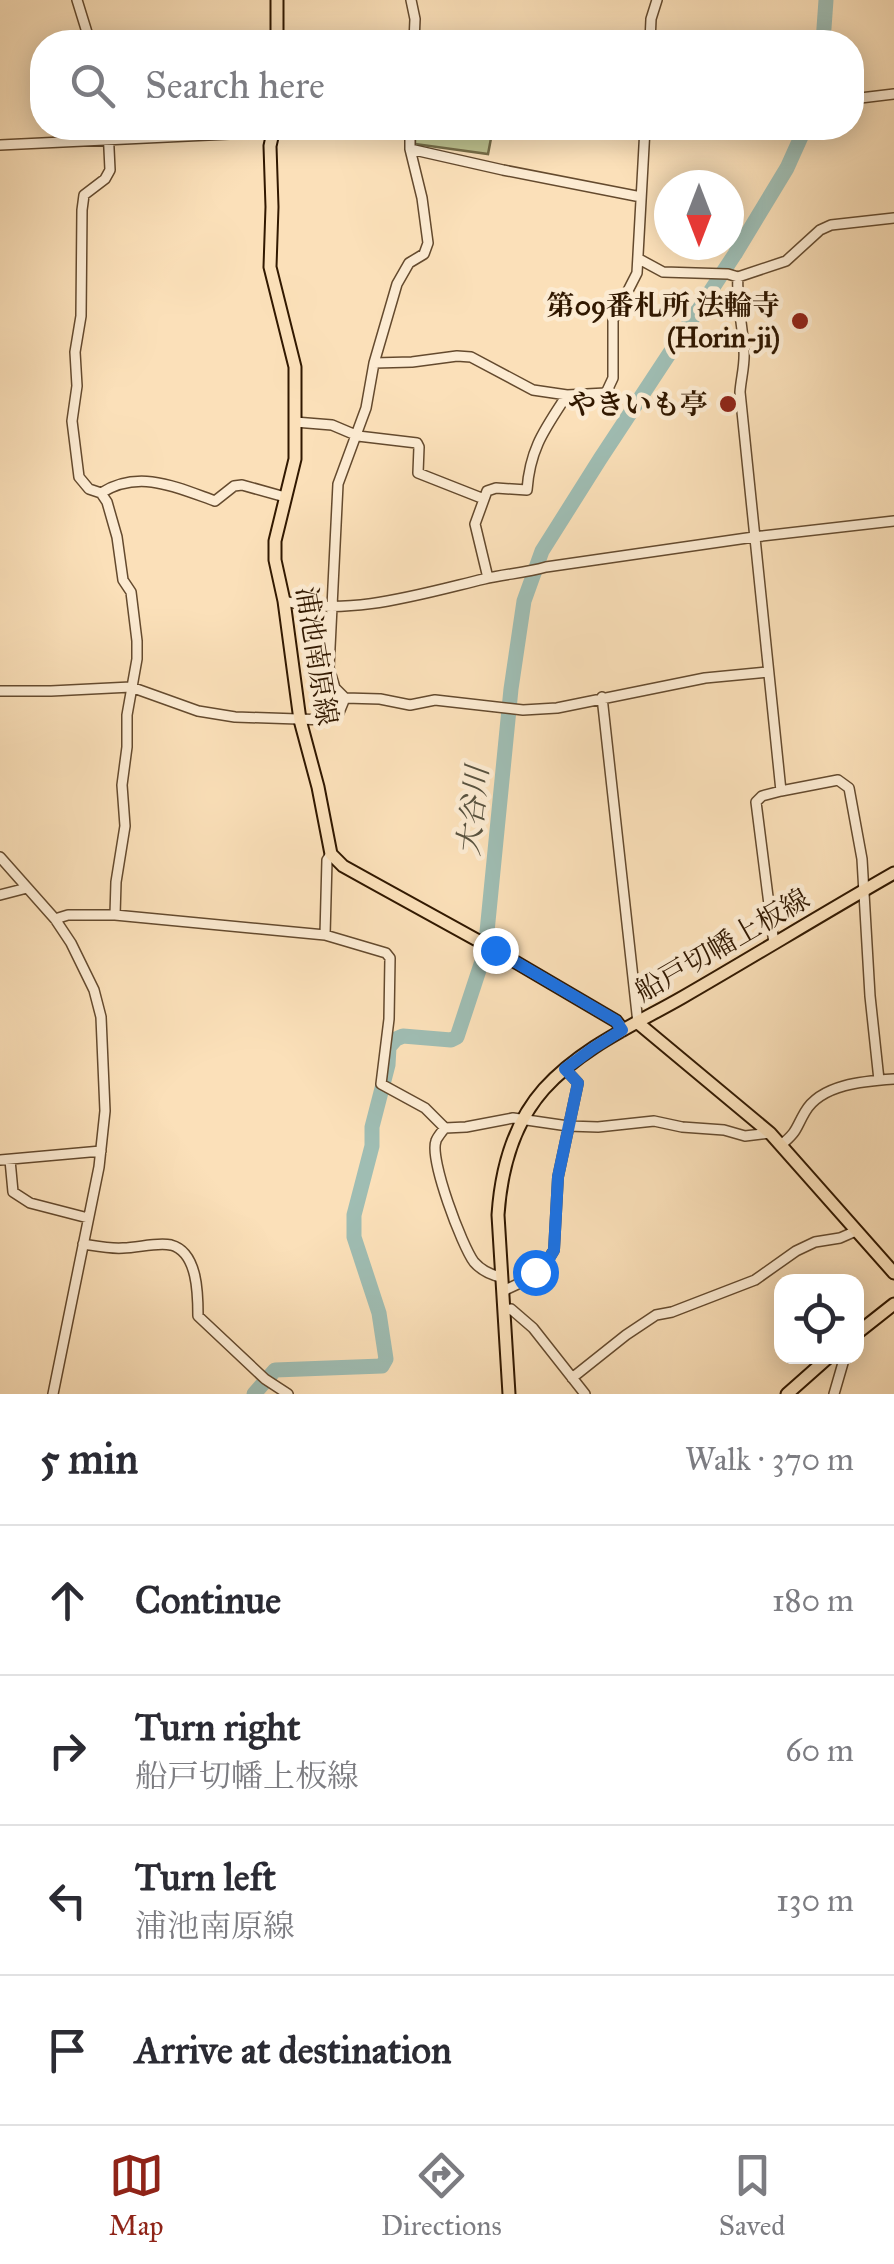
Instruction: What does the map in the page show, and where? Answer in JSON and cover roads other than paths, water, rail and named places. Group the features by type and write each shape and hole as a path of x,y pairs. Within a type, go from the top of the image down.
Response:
{"main road":[{"path":"277,0 277,30"},
{"name":"浦池南原線","path":"272,140 270,267 295,367 295,459 275,540 275,560 300,720 331,854"},
{"path":"331,854 356,874 616,1021 622,1030"},
{"name":"船戸切幡上板線","path":"509,1394 498,1216 500,1190 503,1168 524,1118 543,1090 565,1069 622,1030 894,873"},
{"path":"638,1023 770,1133 894,1273"},
{"path":"864,1328 894,1304"},
{"path":"786,1394 821,1364"}],"street":[{"path":"77,0 86,30"},
{"path":"411,0 414,30"},
{"path":"651,30 657,0"},
{"path":"864,98 894,94"},
{"path":"0,145 108,140 110,170 84,195 82,210 81,316 72,420 79,477 107,502 134,608 137,659 122,785 125,826 115,915"},
{"path":"410,140 428,243 424,254 409,263 397,284 358,436 338,484 329,668 334,688 345,698 380,698 410,705 435,700 513,710 557,708 705,678 768,672"},
{"path":"374,363 471,357 533,390 567,395 606,392 613,378 614,320 637,274 644,140"},
{"path":"410,149 641,197"},
{"path":"639,259 663,272 729,275 786,261 831,225 894,218"},
{"path":"729,275 744,353 740,392 781,791"},
{"path":"488,578 475,524 487,491 527,490 529,466 538,441 567,395"},
{"path":"295,422 332,425 358,436 417,444 418,473 484,499"},
{"path":"101,493 132,481 149,480 215,501 234,486 242,485 285,497"},
{"path":"284,601 331,608 428,594 546,567 894,520"},
{"path":"0,691 131,686 198,712 300,720 327,720 338,715 345,698"},
{"path":"602,697 638,1023"},
{"path":"774,944 756,802 762,796 838,780 849,788 862,859 870,996 880,1080"},
{"path":"325,936 327,860 331,854"},
{"path":"0,857 54,919 84,966 101,1017 104,1111 100,1151 53,1389"},
{"path":"0,894 27,888"},
{"path":"54,919 68,915 115,915 325,936 386,953 390,958 389,1020 381,1084 425,1108 445,1128 524,1118 568,1126 654,1122 745,1136 770,1133"},
{"path":"503,1291 546,1264 554,1250 558,1177 578,1083 565,1069"},
{"path":"781,1145 796,1133 806,1109 819,1097 841,1086 894,1079"},
{"path":"445,1128 435,1142 434,1156 448,1202 472,1259 480,1268 501,1276"},
{"path":"88,1218 30,1203 13,1192 5,1160 100,1151"},
{"path":"572,1378 656,1315 755,1280 805,1246 856,1231"},
{"path":"82,1244 120,1248 169,1245 180,1250 190,1262 196,1282 198,1316 267,1380 288,1394"},
{"path":"504,1310 511,1310 532,1328 585,1394"},
{"path":"834,1394 843,1364"}],"waterway":[{"name":"大谷川","path":"824,30 826,0"},
{"name":"大谷川","path":"254,1394 275,1370 382,1366 386,1359 379,1313 354,1237 354,1215 372,1146 372,1127 389,1047 403,1036 451,1040 457,1037 485,952 511,689 524,601 542,551 735,254 800,140"}],"place":[{"name":"第09番札所 法輪寺 (Horin-ji)","path":"800,321"},
{"name":"やきいも亭","path":"728,404"}]}
